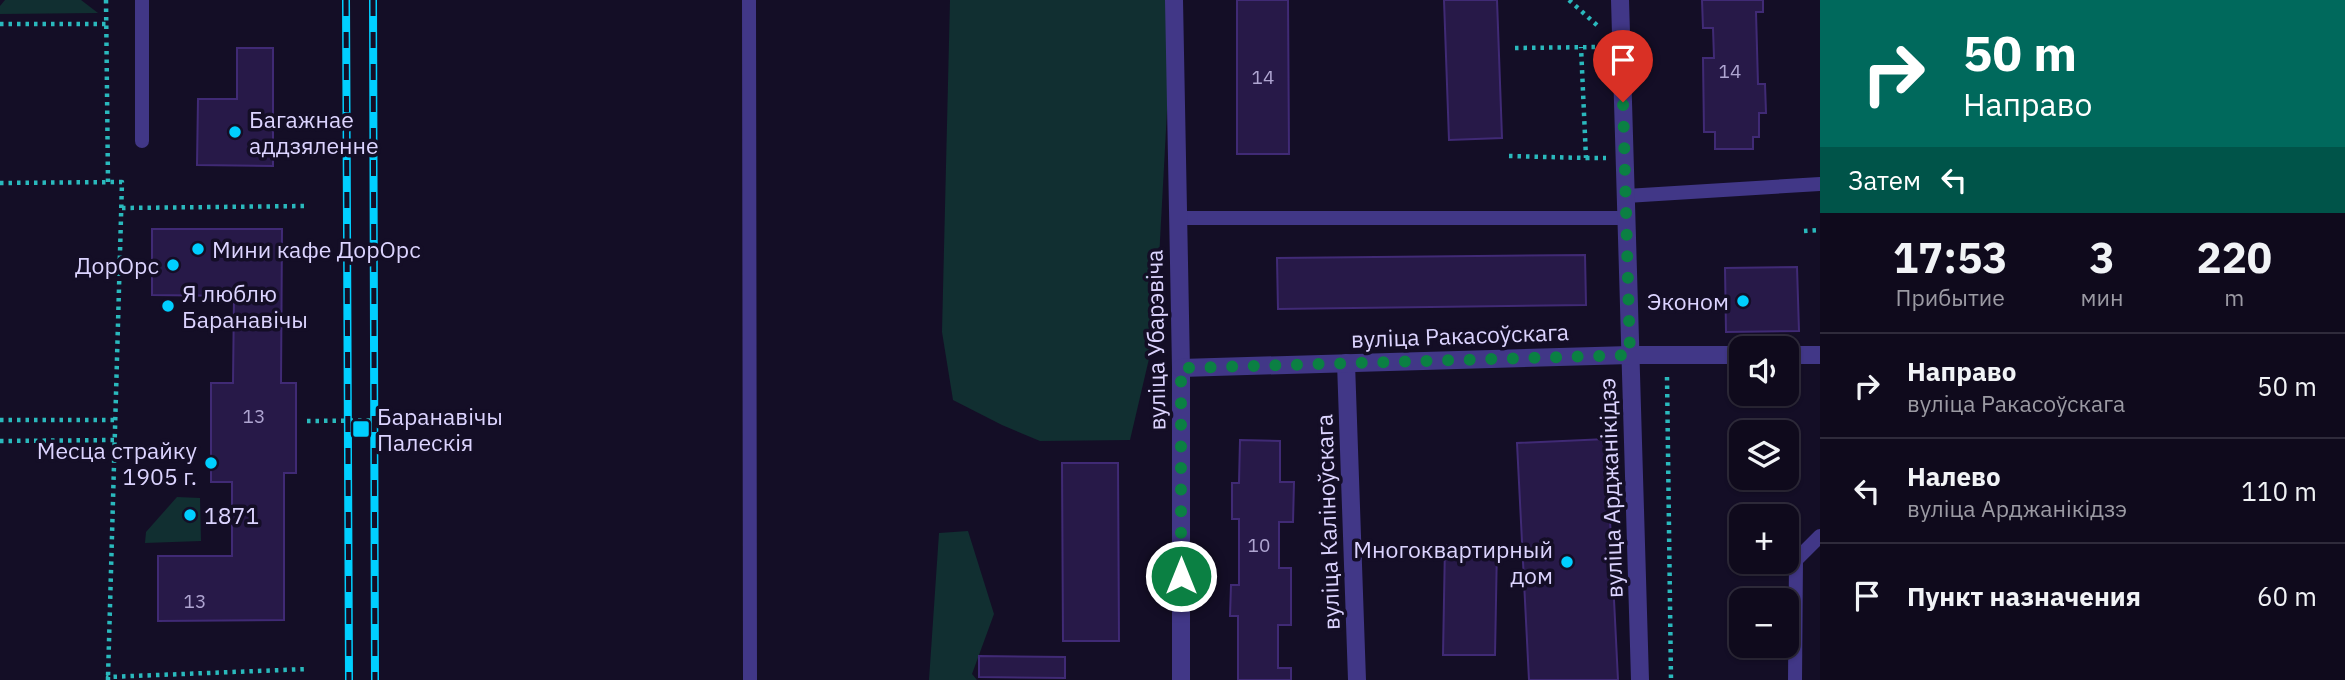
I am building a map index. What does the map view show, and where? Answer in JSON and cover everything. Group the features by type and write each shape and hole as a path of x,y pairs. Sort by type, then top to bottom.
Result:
{"street":[{"name":"вуліца Убарэвіча","path":"1174,0 1181,368 1181,680"},
{"name":"вуліца Арджанікідзэ","path":"1620,0 1640,680"},
{"name":"вуліца Ракасоўскага","path":"1181,368 1630,355 1729,355"},
{"path":"1799,355 1820,355"},
{"name":"вуліца Каліноўскага","path":"1346,363 1357,680"}],"lane":[{"path":"142,0 142,141"},
{"path":"749,0 750,680"},
{"path":"1626,196 1820,184"},
{"path":"1178,218 1627,218"},
{"path":"1796,680 1796,559 1820,536"}],"path":[{"path":"106,0 108,182"},
{"path":"1569,0 1622,47"},
{"path":"0,24 106,24"},
{"path":"1509,156 1586,158 1581,47"},
{"path":"1515,48 1622,47"},
{"path":"0,183 122,182 108,679 307,669"},
{"path":"122,208 306,206"},
{"path":"1804,231 1820,230"},
{"path":"1666,355 1671,680"},
{"path":"0,420 116,420"},
{"path":"307,421 410,420"},
{"path":"0,441 116,440"}],"green space":[{"path":"5,0 81,0 98,13 0,14 0,6"},
{"path":"950,0 1173,0 1155,333 1130,440 1040,441 953,400 942,332"},
{"path":"177,497 200,498 201,541 145,543 146,532"},
{"path":"968,531 994,614 972,674 977,680 929,680 939,533"}],"building":[{"path":"1237,0 1288,0 1289,154 1237,154"},
{"path":"1444,0 1497,0 1502,138 1449,140"},
{"path":"1702,0 1763,0 1763,12 1756,12 1758,84 1765,84 1766,113 1759,113 1759,137 1753,137 1753,149 1715,149 1715,132 1704,132 1703,58 1714,58 1713,28 1703,28"},
{"name":"Багажнае аддзяленне","path":"237,48 273,48 273,166 197,165 198,99 237,99"},
{"path":"152,229 282,229 281,383 296,383 296,473 284,473 284,620 158,621 158,556 232,556 232,482 211,482 211,383 233,383 234,296 152,295"},
{"path":"1585,255 1586,305 1278,309 1277,258"},
{"path":"1797,267 1799,331 1726,332 1725,268"},
{"name":"Многоквартирный дом","path":"1606,439 1618,680 1529,680 1517,443"},
{"path":"1240,440 1280,441 1280,482 1294,482 1293,522 1279,522 1279,568 1291,568 1291,625 1278,625 1278,668 1291,668 1291,680 1238,680 1238,616 1230,616 1231,585 1239,585 1239,519 1232,519 1232,483 1239,483"},
{"path":"1062,463 1118,463 1119,641 1063,641"},
{"path":"1445,545 1497,546 1495,655 1443,655"},
{"path":"979,656 1065,657 1065,678 979,677"}],"railway":[{"path":"346,0 349,680"},
{"path":"373,0 375,680"}],"place":[{"name":"Багажнае аддзяленне","path":"235,132"},
{"name":"Мини кафе ДорОрс","path":"198,249"},
{"name":"ДорОрс","path":"173,265"},
{"name":"Эконом","path":"1743,301"},
{"name":"Я люблю Баранавічы","path":"168,306"},
{"name":"Баранавічы Палескія","path":"361,429"},
{"name":"Месца страйку 1905 г.","path":"211,463"},
{"name":"1871","path":"190,515"},
{"name":"Многоквартирный дом","path":"1567,562"}],"route":[{"path":"1181,576 1181,368 1630,355 1623,102"}]}
